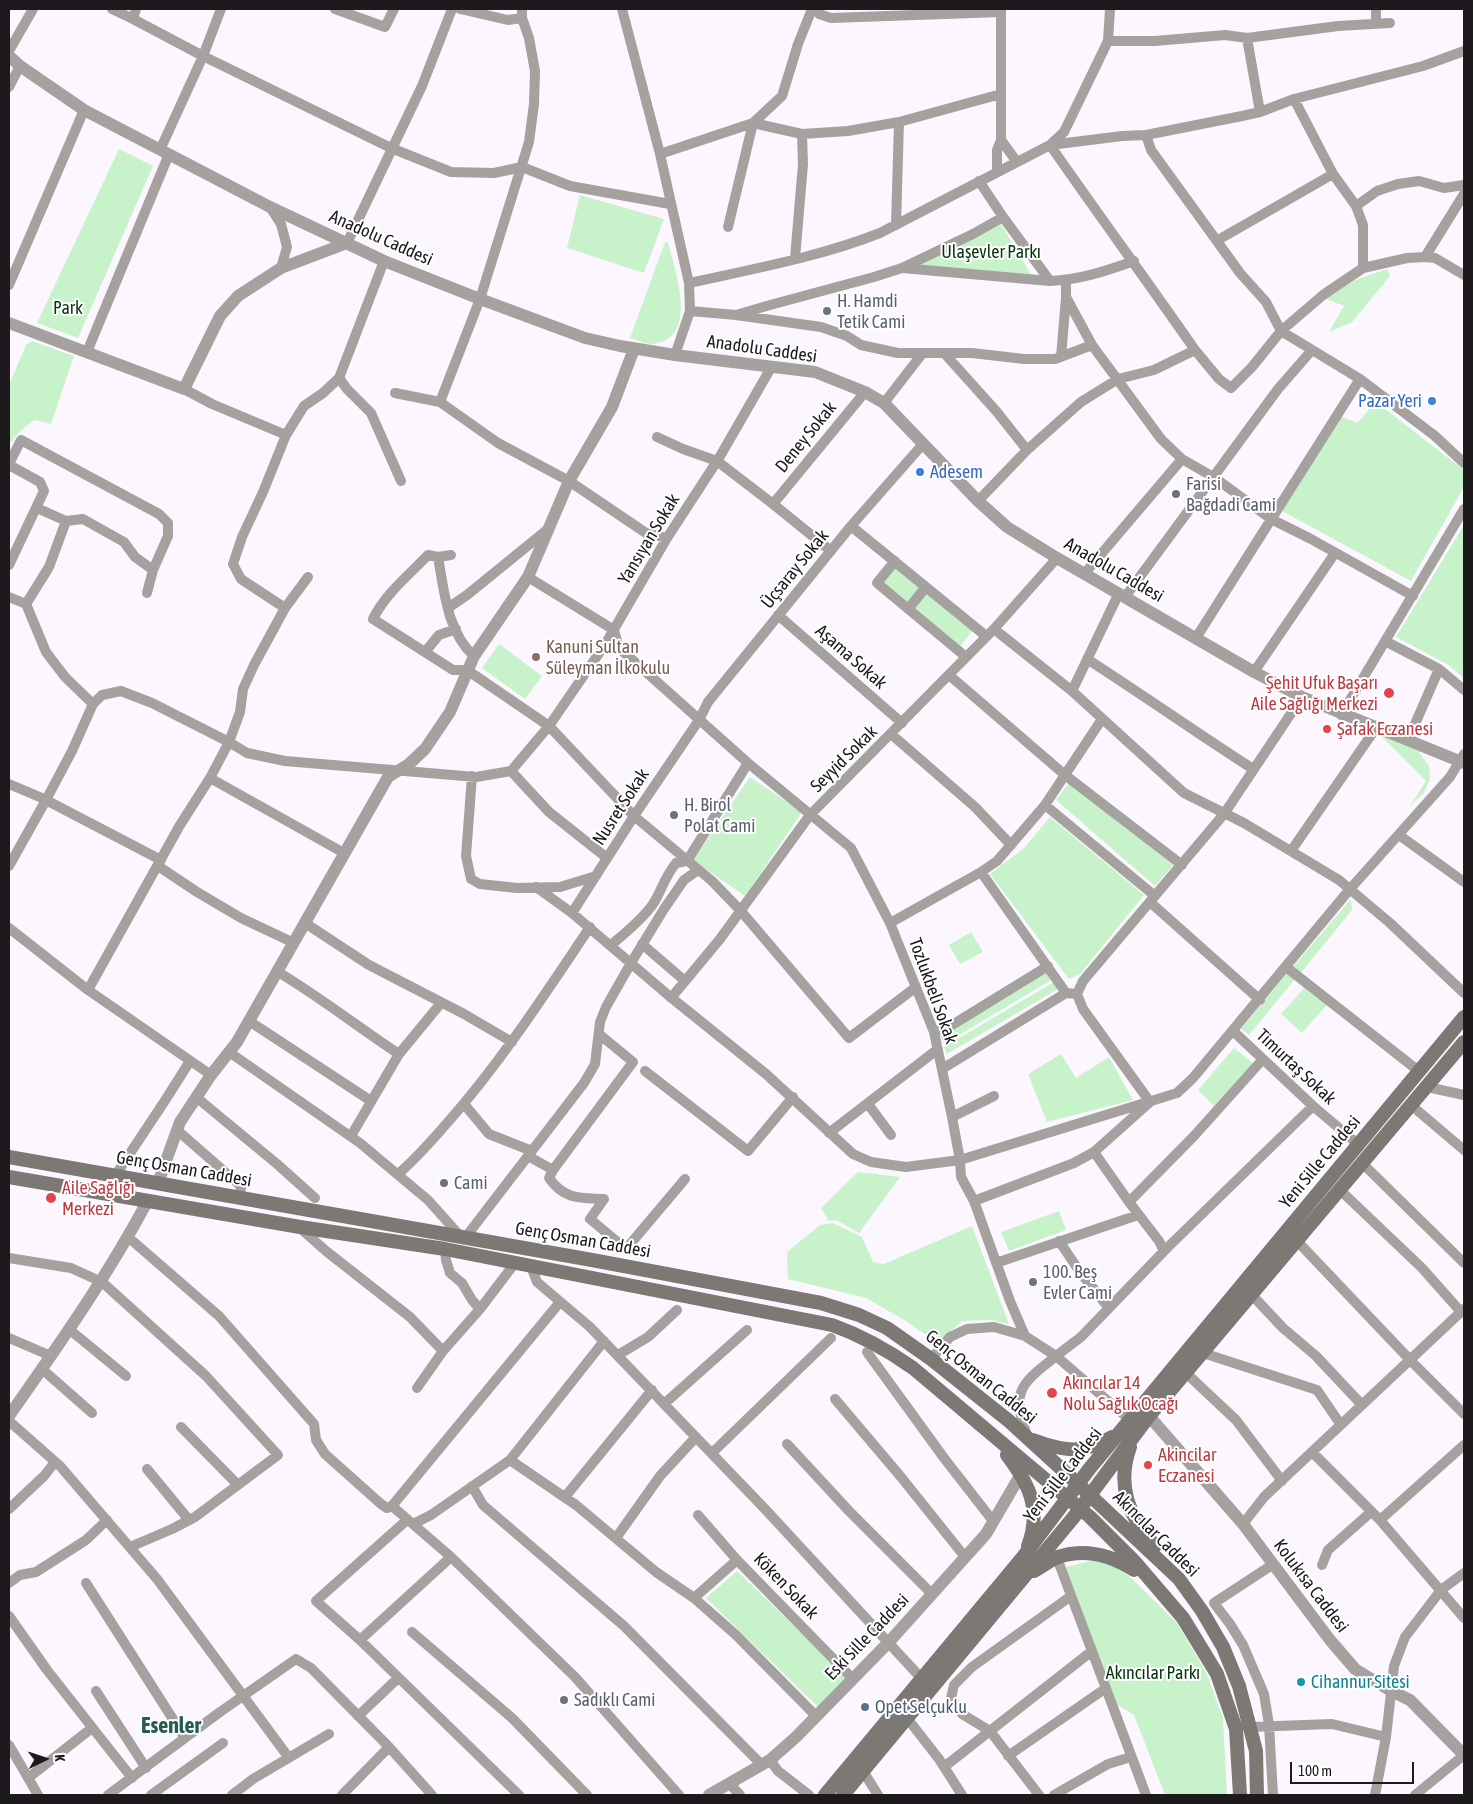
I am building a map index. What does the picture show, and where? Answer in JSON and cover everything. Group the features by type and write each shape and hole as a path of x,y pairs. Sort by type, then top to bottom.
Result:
{"main road":[{"name":"Yeni Sille Caddesi","path":"843,1795 1091,1496 1128,1433 1130,1420 1464,1017"},
{"name":"Yeni Sille Caddesi","path":"825,1795 1023,1557 1078,1484 1128,1433 1149,1416 1464,1042"},
{"name":"Genç Osman Caddesi","path":"9,1157 592,1260 821,1303 859,1315 887,1328 931,1359 1009,1421 1091,1496"},
{"name":"Genç Osman Caddesi","path":"9,1176 147,1202 445,1249 832,1325 860,1335 888,1350 913,1368 1081,1509"},
{"path":"1028,1439 1053,1447 1078,1450 1098,1446 1128,1433 1124,1472 1126,1501 1137,1523 1171,1564 1179,1579"},
{"path":"995,1438 1021,1474 1029,1488 1034,1505 1031,1538 1023,1557"},
{"name":"Akıncılar Caddesi","path":"1091,1496 1179,1579 1223,1647 1240,1686 1256,1751 1258,1795"},
{"name":"Akıncılar Caddesi","path":"1081,1509 1135,1562 1183,1618 1217,1674 1236,1729 1240,1795"},
{"path":"1025,1577 1057,1558 1084,1552 1103,1555 1121,1562 1155,1585"}],"street":[{"path":"9,51 33,9"},
{"path":"112,9 135,14 203,56 391,148 451,172 494,174 522,167 570,186 670,204"},
{"path":"86,352 221,9"},
{"path":"335,9 385,28 394,9"},
{"path":"184,389 220,316 238,296 281,268 347,243 422,86 452,9"},
{"path":"440,402 480,299 530,142 535,71 522,13 508,20 460,9"},
{"path":"622,9 660,154 689,283 690,311 676,356"},
{"path":"660,154 753,123 782,96 798,44 812,9"},
{"path":"816,9 819,14 831,18 1000,10 1001,140 997,150 997,172"},
{"path":"689,283 851,244 880,233 1050,145 1064,132 1108,41 1110,9"},
{"path":"1376,9 1376,24"},
{"path":"1108,41 1155,41 1225,35 1247,38 1338,26 1390,23"},
{"path":"1247,38 1260,112"},
{"path":"1050,145 1122,136 1146,136 1260,112 1294,98 1423,66 1464,51"},
{"name":"Anadolu Caddesi","path":"9,56 20,66 84,110 270,207 384,261 480,299 585,338 676,356 815,372 865,392 884,403 978,501 1007,527 1057,558 1254,672 1302,697 1341,715 1463,759"},
{"path":"9,87 20,66"},
{"path":"753,123 802,134 848,131 899,122 1001,94"},
{"path":"1294,98 1333,174 1356,206 1363,225 1363,268"},
{"path":"9,285 84,110"},
{"path":"896,225 899,122"},
{"path":"728,227 753,123"},
{"path":"795,258 803,164 802,134"},
{"path":"1146,136 1152,150 1240,273 1266,302 1281,331 1360,379 1435,436 1464,463"},
{"path":"1001,140 1016,162"},
{"path":"1050,145 1134,261 1195,350 1219,379 1231,388 1281,331 1323,295 1363,268 1425,256 1436,258 1464,275"},
{"path":"1218,240 1333,174"},
{"path":"979,181 1050,281"},
{"path":"1356,206 1377,191 1398,184 1419,181 1444,188 1464,185"},
{"path":"1425,256 1464,194"},
{"path":"270,207 281,224 287,247 281,268"},
{"path":"736,316 770,304 874,278 902,268 973,234 1003,217"},
{"path":"285,608 241,579 233,564 242,537 286,435 304,406 323,393 339,378 384,261"},
{"path":"902,268 1066,281 1108,271 1134,261"},
{"path":"1061,357 1066,281"},
{"path":"1066,297 1092,345 1161,439 1182,459 1215,478 1271,519 1413,596"},
{"path":"690,311 821,328 847,336 861,345 898,353 972,353 1024,359 1056,359 1092,345"},
{"path":"9,323 184,389 212,404 286,435"},
{"path":"158,1183 180,1122 211,1075 237,1042 388,776 409,764 425,749 450,712 474,656 528,577 569,481 612,407 634,349"},
{"path":"978,501 1027,450 1081,402 1118,379 1154,370 1195,350"},
{"path":"1072,691 1122,595 1215,478 1278,389 1312,350"},
{"path":"884,403 922,354"},
{"path":"945,354 997,412 1027,450"},
{"name":"Yansıyan Sokak","path":"511,771 549,726 614,630 666,538 717,461 772,366"},
{"path":"339,378 347,389 371,413 401,481"},
{"path":"1196,638 1360,379"},
{"name":"Deney Sokak","path":"773,504 865,392"},
{"path":"395,393 440,402 498,443 569,481 646,533 666,538"},
{"path":"657,437 717,461 831,551"},
{"path":"9,565 44,491 40,482 9,464 21,440 159,514 168,523 168,536 152,570 146,593"},
{"name":"Üçsaray Sokak","path":"699,720 708,702 778,615 923,444"},
{"path":"1085,573 1182,459"},
{"path":"37,508 66,521 83,519 100,528 124,542 135,557 152,570"},
{"path":"1341,715 1464,509"},
{"path":"26,604 49,567 66,521"},
{"path":"852,526 986,636"},
{"path":"448,608 547,530"},
{"path":"1254,672 1335,553"},
{"path":"451,555 438,557 428,555 400,581 378,607 373,619 453,670 467,670 549,726 634,816 712,881 740,910 849,1038 916,987"},
{"path":"438,557 448,608 463,646 474,656"},
{"name":"Seyyid Sokak","path":"671,998 720,939 810,815 994,629 1057,558"},
{"path":"895,561 877,583 966,657"},
{"path":"88,990 180,825 210,778 229,742 240,712 243,689 254,665 285,608 308,577"},
{"path":"528,577 614,630"},
{"path":"908,609 926,587"},
{"path":"9,597 26,604 46,652 65,676 93,704"},
{"name":"Aşama Sokak","path":"778,615 902,723"},
{"path":"425,652 439,635 456,629"},
{"path":"994,629 1072,691 1184,792 1244,823 1324,870 1390,923 1464,993"},
{"name":"Tozlukbeli Sokak","path":"614,630 619,648 748,763 851,848 890,923 934,1032 952,1117 962,1177 974,1202 1025,1336"},
{"path":"1385,642 1439,668 1464,690"},
{"path":"1087,659 1156,703 1206,740 1253,770"},
{"path":"1408,740 1439,668"},
{"path":"949,675 1000,721 1065,775 1182,864"},
{"path":"9,866 72,751 93,704 102,695 121,691 152,703 247,753 285,761 472,776 511,771 549,812 607,858"},
{"path":"1150,1102 1083,1010 1077,994 1083,981 1224,814 1302,697"},
{"path":"890,923 997,861 1045,805 1102,719"},
{"name":"Nusret Sokak","path":"572,913 634,816 699,720"},
{"path":"1292,851 1376,728"},
{"path":"891,734 975,807 1011,845"},
{"path":"536,887 590,927 671,998 766,1074 853,1154 871,1162 906,1166 960,1160 1177,1093 1193,1078 1260,1000 1350,889 1450,777 1463,759"},
{"path":"688,862 748,763"},
{"path":"472,776 466,856 471,879 480,884 517,888 560,887 596,876"},
{"path":"210,778 344,853"},
{"path":"9,784 46,800 160,863 197,892 242,918 294,943"},
{"path":"1045,805 1152,899 1260,1000"},
{"path":"1399,835 1464,882"},
{"path":"611,945 652,905 666,875 676,863 688,862"},
{"path":"229,1052 350,1136 428,1200 464,1238 584,1083 595,1064 600,1022 606,1007 642,944 684,880 698,870"},
{"path":"981,872 1066,993"},
{"path":"305,923 369,965 464,1014 512,1042"},
{"path":"398,1174 415,1160 464,1104 512,1042 590,927"},
{"path":"9,928 88,990 211,1075"},
{"path":"642,944 685,981"},
{"path":"934,1032 952,1025 1048,966"},
{"path":"1286,967 1420,1072"},
{"path":"278,972 309,991 349,1021 399,1054"},
{"path":"942,1069 1066,993 1077,994"},
{"path":"350,1136 399,1054 441,1003"},
{"path":"249,1021 371,1101"},
{"name":"Timurtaş Sokak","path":"1233,1031 1313,1106 1359,1145"},
{"path":"599,1034 633,1062 549,1178 556,1187 573,1198 604,1199 590,1219 626,1249 685,1179"},
{"path":"829,1133 938,1049"},
{"path":"1129,1202 1194,1136 1263,1059"},
{"path":"115,1176 190,1061"},
{"path":"645,1071 748,1151 793,1097"},
{"path":"1427,1087 1464,1094"},
{"path":"952,1117 994,1096"},
{"path":"196,1097 315,1198"},
{"path":"974,1202 1074,1163 1094,1152 1150,1102"},
{"path":"464,1104 489,1134 530,1153 553,1170"},
{"path":"868,1104 891,1135"},
{"path":"1411,1105 1464,1150"},
{"path":"1028,1439 1021,1412 1020,1396 1025,1383 1081,1337 1164,1251 1313,1106"},
{"path":"177,1130 241,1186 240,1198"},
{"path":"1094,1152 1138,1215 1154,1234 1164,1251"},
{"path":"1362,1163 1464,1263"},
{"path":"1243,1524 1264,1497 1463,1311 1422,1268 1340,1190"},
{"path":"9,1416 102,1282 147,1202"},
{"path":"996,1263 1138,1215"},
{"path":"300,1227 326,1251 410,1317 443,1351"},
{"path":"128,1237 219,1316 314,1424 316,1440 325,1454 387,1508 392,1506 560,1302"},
{"path":"1059,1241 1080,1272 1109,1308"},
{"path":"1297,1241 1410,1359 1464,1412"},
{"path":"445,1249 450,1272 462,1284 480,1310"},
{"path":"9,1258 71,1268 102,1282 206,1376 278,1455 189,1520 130,1547"},
{"path":"417,1388 443,1351 480,1310 515,1263"},
{"path":"531,1266 537,1282 590,1327 652,1390 922,1679"},
{"path":"1252,1295 1283,1328 1316,1356 1362,1405"},
{"path":"618,1355 648,1337 677,1310"},
{"path":"931,1359 950,1338 967,1329 994,1327 1025,1336 1056,1356 1130,1420"},
{"path":"70,1330 126,1376"},
{"path":"664,1404 748,1330"},
{"path":"9,1338 51,1356"},
{"path":"712,1453 831,1338"},
{"path":"519,1795 360,1640 316,1601 410,1522 431,1515 510,1460 604,1341"},
{"path":"867,1352 944,1458 993,1521"},
{"path":"1204,1353 1317,1390 1341,1425"},
{"path":"42,1369 92,1412"},
{"path":"1186,1373 1236,1420 1282,1481"},
{"path":"565,1497 652,1390"},
{"path":"835,1399 965,1557"},
{"name":"Kolukısa Caddesi","path":"1149,1416 1243,1524 1272,1565 1355,1669 1410,1700 1464,1755"},
{"path":"9,1421 55,1462 157,1579 289,1758"},
{"path":"181,1427 238,1485"},
{"path":"616,1538 660,1476 696,1437"},
{"path":"787,1444 849,1511 932,1594"},
{"path":"1380,1520 1464,1444"},
{"path":"1312,1453 1380,1520 1464,1618"},
{"path":"510,1460 565,1497 656,1572 694,1598 736,1635 816,1716"},
{"path":"9,1508 44,1476 55,1462"},
{"path":"147,1468 189,1520"},
{"name":"Eski Sille Caddesi","path":"709,1795 765,1762 796,1737 889,1642 986,1534 1021,1474"},
{"path":"472,1486 483,1505 624,1626 765,1762 809,1795"},
{"path":"392,1506 451,1557 575,1677 679,1795"},
{"path":"1322,1565 1328,1550 1372,1512"},
{"name":"Köken Sokak","path":"698,1515 737,1560 852,1678"},
{"path":"9,1583 20,1575 36,1572 86,1540 107,1520"},
{"path":"360,1640 451,1557"},
{"path":"1057,1558 1146,1795"},
{"path":"694,1598 737,1560"},
{"path":"1272,1565 1214,1603 1243,1645 1264,1694 1269,1725 1273,1795"},
{"path":"1375,1795 1386,1737 1394,1666 1405,1637 1441,1590 1464,1573"},
{"path":"86,1584 185,1738"},
{"path":"1040,1795 990,1731 962,1714 951,1698 954,1685 972,1667 1071,1596"},
{"path":"9,1616 47,1670 132,1778"},
{"path":"412,1632 512,1718 587,1795"},
{"path":"944,1767 1092,1651"},
{"path":"108,1795 296,1658 311,1668 389,1747 432,1795"},
{"path":"358,1716 398,1678"},
{"path":"1008,1756 1106,1688"},
{"path":"96,1691 146,1768"},
{"path":"907,1718 944,1767 962,1795"},
{"path":"1250,1726 1332,1724 1386,1737"},
{"path":"28,1778 92,1728"},
{"path":"232,1795 253,1779 329,1734"},
{"path":"152,1795 223,1743"},
{"path":"9,1745 38,1795"},
{"path":"342,1795 389,1747"},
{"path":"1415,1795 1464,1755"},
{"path":"1054,1795 1108,1764 1131,1757"},
{"path":"863,1771 878,1795"},
{"path":"729,1783 740,1795"}],"green space":[{"name":"Park","path":"119,149 153,166 78,338 37,323"},
{"path":"580,195 664,219 644,273 567,248"},
{"name":"Ulaşevler Parkı","path":"1001,224 1032,276 919,265"},
{"path":"665,242 668,242 678,281 681,310 679,323 674,334 664,341 649,344 630,338"},
{"path":"1387,269 1390,276 1352,322 1329,332 1344,306 1326,299 1355,280"},
{"path":"32,341 74,356 51,424 34,420 19,432 9,444 9,385 26,345"},
{"path":"1376,402 1464,470 1464,487 1411,581 1282,511 1340,416 1357,423"},
{"path":"1464,525 1464,678 1447,664 1396,637"},
{"path":"896,567 972,631 960,647 881,583"},
{"path":"499,644 542,676 525,699 482,668"},
{"path":"1378,733 1418,751 1429,766 1430,778 1424,793 1410,806 1426,781"},
{"path":"750,777 802,812 745,896 693,860"},
{"path":"1069,783 1173,865 1155,886 1056,800"},
{"path":"1050,817 1144,895 1080,974 1069,979 990,874 1024,848"},
{"path":"1351,899 1352,910 1300,974 1292,968"},
{"path":"971,932 983,952 960,964 949,945"},
{"path":"1048,971 1053,979 944,1044 940,1036"},
{"path":"1287,973 1295,979 1249,1035 1241,1029"},
{"path":"1054,982 1058,989 947,1054 944,1047"},
{"path":"1304,988 1327,1005 1302,1033 1281,1014"},
{"path":"1234,1048 1253,1063 1214,1106 1198,1090"},
{"path":"1061,1054 1076,1078 1109,1057 1133,1100 1047,1122 1028,1074"},
{"path":"858,1172 900,1177 859,1233 836,1220 829,1221 821,1208"},
{"path":"1059,1211 1066,1230 1009,1251 1001,1232"},
{"path":"833,1223 862,1237 873,1262 884,1264 972,1226 1009,1324 991,1320 962,1321 938,1343 866,1298 788,1279 787,1252 820,1225"},
{"name":"Akıncılar Parkı","path":"1094,1560 1113,1565 1130,1577 1177,1623 1207,1674 1223,1718 1227,1795 1165,1795 1134,1715 1116,1704 1066,1567"},
{"path":"737,1571 848,1678 819,1708 706,1598"}],"place":[{"name":"H. Hamdi Tetik Cami","path":"827,311"},
{"name":"Pazar Yeri","path":"1432,401"},
{"name":"Adesem","path":"920,472"},
{"name":"Farisi Bağdadi Cami","path":"1176,494"},
{"name":"Kanuni Sultan Süleyman İlkokulu","path":"536,657"},
{"name":"Şehit Ufuk Başarı Aile Sağlığı Merkezi","path":"1389,693"},
{"name":"Şafak Eczanesi","path":"1327,729"},
{"name":"H. Birol Polat Cami","path":"674,815"},
{"name":"Cami","path":"444,1183"},
{"name":"Aile Sağlığı Merkezi","path":"51,1198"},
{"name":"100. Beş Evler Cami","path":"1033,1282"},
{"name":"Akıncılar 14 Nolu Sağlık Ocağı","path":"1052,1393"},
{"name":"Akincilar Eczanesi","path":"1148,1465"},
{"name":"Cihannur Sitesi","path":"1301,1682"},
{"name":"Sadıklı Cami","path":"564,1700"},
{"name":"Opet Selçuklu","path":"865,1707"}],"district":[{"name":"Esenler","path":"171,1726"}]}
